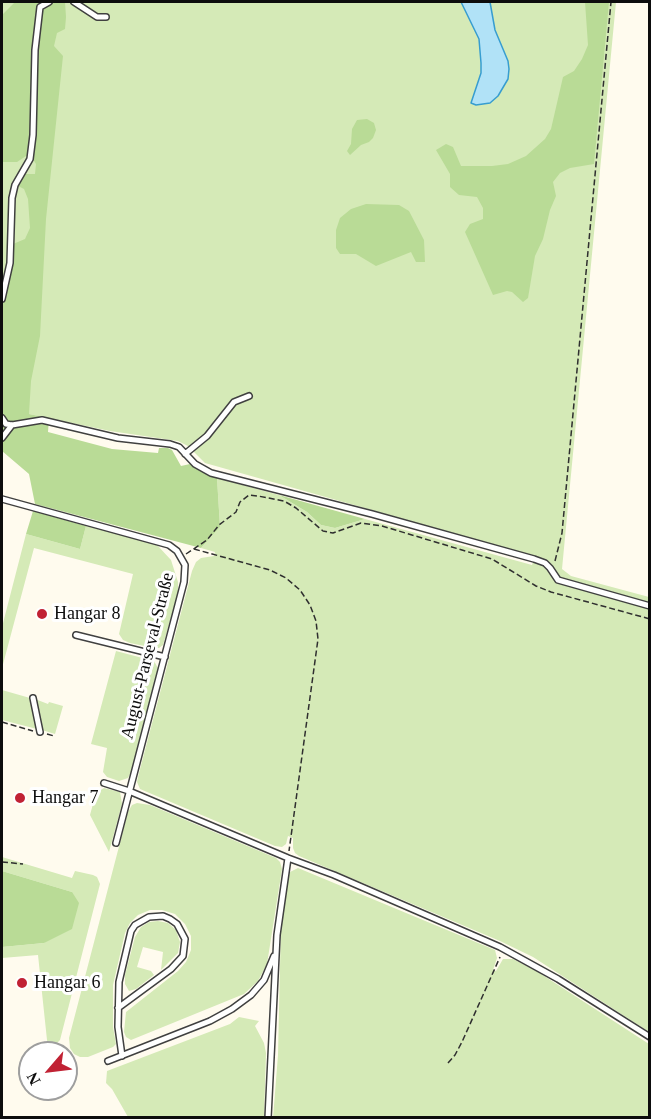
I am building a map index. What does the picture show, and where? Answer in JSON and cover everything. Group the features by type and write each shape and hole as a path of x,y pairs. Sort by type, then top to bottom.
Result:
{"lane":[{"path":"2,299 10,263 12,198 15,184 30,159 33,135 35,50 40,7 49,2"},
{"path":"74,2 97,17 106,17"},
{"path":"185,454 207,436 234,402 249,396"},
{"path":"2,418 6,424 12,425 42,420 118,438 170,444 179,447 195,464 211,473 545,563 558,580 650,606"},
{"path":"2,438 12,425"},
{"name":"August-Parseval-Straße","path":"2,499 169,545 185,565 184,582 116,843"},
{"path":"76,635 165,657"},
{"path":"33,698 40,732"},
{"path":"104,783 129,791 334,875 504,949 558,979 650,1037"},
{"path":"268,1118 276,951 288,858"},
{"path":"118,1008 171,969 183,956 185,939 177,924 170,919 163,916 149,916 135,925 131,932 119,982 118,1008 118,1027 122,1056"},
{"path":"108,1061 210,1021 232,1009 264,980 276,951"}],"path":[{"path":"550,568 554,565 562,533 611,2"},
{"path":"180,557 207,540 219,525 236,512 240,502 249,495 258,496 284,501 323,531 333,533 361,524 382,526 492,559 536,586 551,592 650,619"},
{"path":"194,549 270,570 286,578 300,590 310,605 316,621 318,639 288,858"},
{"path":"2,722 54,736"},
{"path":"2,862 22,864"},
{"path":"448,1063 462,1042 504,949"}],"green space":[{"path":"2,2 616,2 562,569 571,576 649,597 649,1032 533,957 299,856 293,848 293,838 288,836 286,844 282,847 275,846 140,789 137,782 139,773 192,571 196,562 201,558 214,556 215,552 201,548 220,527 217,478 279,495 307,512 321,525 335,528 365,519 532,565 535,556 205,463 188,446 178,441 110,431 29,414 2,441"},
{"path":"15,2 65,2 66,17 65,29 57,33 54,46 63,56 46,219 40,336 31,381 29,414 49,418 48,432 112,449 158,453 159,448 168,448 172,450 181,466 190,464 217,478 220,527 201,548 35,504 29,474 2,451 2,283 13,244 25,239 30,228 28,199 24,189 18,186 25,174 35,174 36,164 31,156 26,156 17,162 2,162 2,15"},
{"path":"585,2 609,2 594,164 570,168 560,173 553,182 556,196 543,239 535,256 528,298 523,302 512,292 507,291 493,295 465,232 470,224 483,219 483,208 477,197 459,195 450,187 450,174 436,150 446,144 453,147 461,166 492,166 508,164 526,156 545,139 551,129 563,77 574,71 588,45"},
{"path":"367,119 374,123 376,130 373,138 350,155 347,151 351,144 352,129 357,120"},
{"path":"366,204 399,205 409,211 424,240 425,262 416,262 411,252 376,266 356,254 340,254 336,248 336,230 340,218 351,209"},
{"path":"279,495 365,519 335,528 321,525 307,512"},
{"path":"33,511 86,526 80,549 26,534"},
{"path":"86,526 149,542 158,546 171,560 178,582 178,593 163,645 154,648 130,643 123,640 119,634 133,574 34,548 2,668 2,627 26,534 80,549"},
{"path":"116,651 154,661 158,668 131,772 128,778 119,781 107,777 103,772 107,748 91,744"},
{"path":"2,690 30,698 37,729 2,720"},
{"path":"35,699 63,706 55,734 42,730"},
{"path":"104,788 120,792 122,804 109,852 90,815 96,793"},
{"path":"137,803 150,805 276,858 280,862 282,869 267,964 258,981 244,994 131,1040 124,1032 126,1012 178,971 186,962 191,950 191,936 185,924 175,914 162,910 150,910 138,915 130,923 125,933 113,985 113,1027 116,1044 88,1057 80,1057 78,1056 78,1041 69,1041 69,1038 128,812 132,805"},
{"path":"2,857 72,878 75,871 93,875 97,877 100,884 59,1041 47,1041 38,955 2,958 2,947 44,943 72,892 2,871"},
{"path":"298,868 495,950 497,958 493,970 496,971 503,959 513,959 538,972 649,1044 649,1117 273,1118 278,1055 281,923 288,873"},
{"path":"2,871 72,892 79,903 72,929 44,943 2,947"},
{"path":"149,922 168,923 176,930 180,942 178,953 161,970 163,952 143,947 137,967 151,971 154,975 136,989 129,991 125,984 125,975 135,937 141,927"},
{"path":"239,1017 259,1021 255,1026 264,1043 266,1053 264,1117 128,1117 106,1083 107,1071 230,1024"}],"water":[{"path":"461,2 490,2 495,30 508,61 508,79 498,96 490,103 476,105 471,103 481,73 479,39"}],"place":[{"name":"Hangar 8","path":"42,614"},
{"name":"Hangar 7","path":"20,798"},
{"name":"Hangar 6","path":"22,983"}]}
